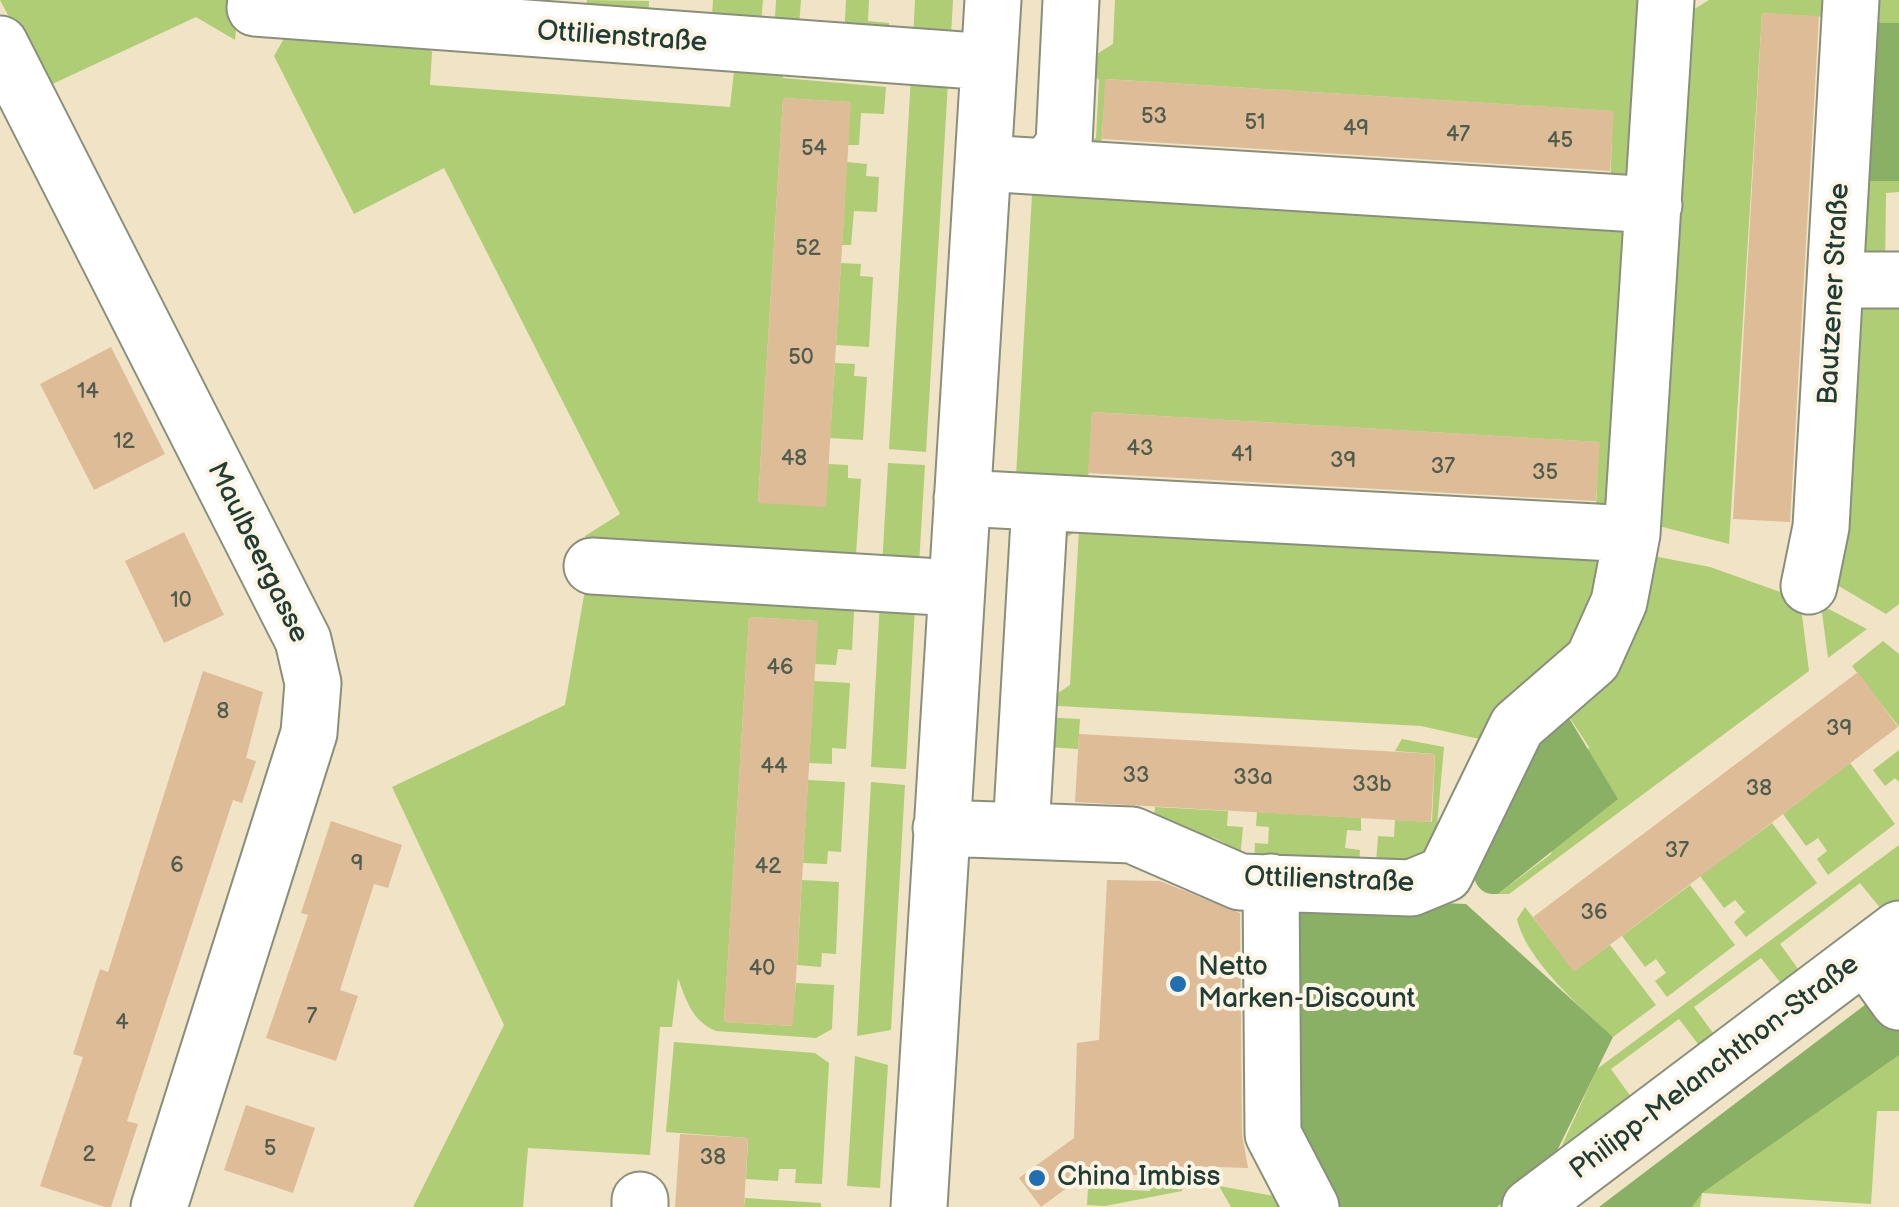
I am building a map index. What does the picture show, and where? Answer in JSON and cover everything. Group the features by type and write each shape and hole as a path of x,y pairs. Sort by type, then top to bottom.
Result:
{"street":[{"path":"919,1207 992,0"},
{"path":"1048,166 1064,144 1072,0"},
{"name":"Ottilienstraße","path":"941,828 1132,835 1240,882 1411,888 1444,874 1517,726 1592,660 1619,602 1632,534 1666,0"},
{"name":"Bautzener Straße","path":"1809,586 1821,527 1852,0"},
{"name":"Ottilienstraße","path":"255,4 989,62"},
{"name":"Maulbeergasse","path":"0,44 303,640 312,683 309,733 159,1207"},
{"path":"983,163 1654,205"},
{"path":"1836,280 1899,280"},
{"path":"962,498 1632,534"},
{"path":"1021,831 1040,502"},
{"path":"592,566 956,588"},
{"path":"1272,882 1273,1134 1311,1207"},
{"path":"1882,942 1899,1002"},
{"name":"Philipp-Melanchthon-Straße","path":"1530,1207 1882,942"}],"green space":[{"path":"0,0 239,0 235,40 196,17 46,87"},
{"path":"587,0 649,1 648,28 585,13"},
{"path":"713,0 763,0 760,35 711,32"},
{"path":"776,0 801,0 798,38 774,37"},
{"path":"846,0 869,0 868,21 889,23 888,42 844,41"},
{"path":"915,0 953,0 951,35 913,39"},
{"path":"1115,0 1655,0 1637,177 1610,189 1613,111 1106,79 1101,147 1078,148 1096,138 1099,80 1082,63 1113,44"},
{"path":"1709,0 1842,0 1841,18 1762,13 1729,544 1647,523 1678,19"},
{"path":"1867,0 1899,0 1899,23 1865,23"},
{"path":"1865,23 1899,23 1899,181 1854,181"},
{"path":"291,26 421,39 432,52 430,85 730,107 734,71 784,62 783,78 886,87 884,114 861,113 859,145 848,145 850,102 783,98 758,502 828,464 848,465 848,478 861,479 855,570 584,558 585,536 620,514 444,168 354,214 274,56"},
{"path":"911,77 948,83 926,452 889,449"},
{"path":"847,162 867,164 866,176 879,177 877,212 854,211 851,245 842,245"},
{"path":"1033,177 1631,225 1608,507 1596,510 1599,442 1092,412 1088,480 1016,476"},
{"path":"1854,181 1899,181 1899,192 1886,193 1885,268 1851,250"},
{"path":"841,263 861,264 860,276 873,277 869,347 836,345"},
{"path":"1899,292 1899,604 1886,614 1822,576 1845,322 1863,302"},
{"path":"835,363 855,364 854,376 867,377 863,440 830,438"},
{"path":"888,463 925,465 919,564 882,567"},
{"path":"1051,512 1617,552 1582,617 1597,623 1493,742 1421,726 1040,705 1070,685 1079,530 1048,548"},
{"path":"1648,555 1710,567 1800,599 1809,671 1509,894 1498,894 1551,854 1589,747 1560,703"},
{"path":"587,578 855,594 852,650 838,649 836,665 815,664 817,621 749,617 724,1022 792,1026 796,983 834,985 832,1029 816,1038 716,1031 696,1016 678,978 672,1027 660,1027 650,1155 528,1148 523,1207 413,1207 504,1025 392,787 565,705"},
{"path":"880,600 915,607 906,769 871,767"},
{"path":"1821,605 1867,629 1828,658"},
{"path":"1883,641 1899,654 1899,727 1852,666"},
{"path":"814,681 850,683 846,749 832,748 832,764 809,763"},
{"path":"1560,703 1618,799 1498,894 1487,893 1477,885 1471,871"},
{"path":"1040,717 1080,719 1078,749 1047,747"},
{"path":"1402,739 1444,747 1434,858 1375,878 1378,836 1394,837 1395,820 1432,822 1435,754 1395,751"},
{"path":"1899,750 1899,782 1895,778 1885,786 1873,770"},
{"path":"1850,763 1895,824 1828,875 1817,859 1827,851 1818,838 1806,846 1783,814"},
{"path":"808,780 845,782 841,852 828,851 827,864 803,863"},
{"path":"871,782 905,785 891,1030 857,1036"},
{"path":"1155,807 1228,811 1227,826 1243,827 1239,869 1225,861 1225,843 1212,837 1201,844 1153,831"},
{"path":"1257,812 1361,818 1361,831 1347,830 1345,848 1360,850 1358,876 1254,871 1255,843 1268,844 1269,827 1256,826"},
{"path":"1772,823 1817,883 1746,937 1734,922 1745,912 1735,900 1724,908 1700,876"},
{"path":"1899,845 1899,903 1885,914 1860,883 1780,944 1801,973 1783,986 1761,958 1694,1007 1716,1037 1701,1048 1679,1019 1611,1069 1634,1101 1553,1165 1597,1069"},
{"path":"802,880 839,882 836,954 822,953 821,967 797,965"},
{"path":"1690,885 1735,945 1667,997 1655,981 1666,973 1656,959 1645,967 1622,936"},
{"path":"1288,897 1466,904 1613,1037 1549,1167 1497,1207 1285,1207"},
{"path":"1525,907 1574,971 1610,945 1656,1005 1613,1037 1557,983 1531,951 1517,919"},
{"path":"1874,998 1899,1029 1899,1055 1702,1193 1692,1207 1599,1207"},
{"path":"1899,1029 1899,1111 1877,1111 1871,1204 1702,1193 1700,1207 1599,1207"},
{"path":"674,1042 815,1053 829,1063 822,1184 795,1183 796,1169 779,1169 778,1181 746,1179 748,1138 666,1132"},
{"path":"855,1056 888,1065 880,1188 847,1186"},
{"path":"1152,1176 1184,1177 1182,1191 1105,1206 1087,1205 1088,1188 1150,1191"},
{"path":"1219,1186 1285,1198 1285,1207 1231,1207"},
{"path":"745,1198 821,1203 821,1207 744,1207"}],"building":[{"path":"1762,13 1819,16 1790,522 1733,519"},
{"path":"1105,79 1614,111 1610,171 1102,139"},
{"path":"783,98 851,102 826,507 758,503"},
{"path":"111,347 165,454 94,490 40,384"},
{"path":"1092,412 1600,442 1596,501 1088,473"},
{"path":"184,532 224,615 164,643 125,561"},
{"path":"749,617 818,621 793,1026 724,1022"},
{"path":"203,671 263,692 246,758 256,761 242,803 233,800 127,1121 138,1124 111,1207 105,1207 40,1186 83,1057 73,1054 100,969 108,972"},
{"path":"1858,672 1898,727 1574,972 1533,917"},
{"path":"1079,734 1435,754 1431,822 1075,802"},
{"path":"331,821 402,845 388,888 374,884 340,990 358,996 336,1061 266,1038 308,915 301,913"},
{"name":"Netto Marken-Discount","path":"1107,880 1160,881 1240,913 1242,1134 1248,1168 1185,1166 1184,1177 1087,1173 1041,1207 1019,1178 1074,1138 1077,1043 1099,1040"},
{"path":"246,1105 315,1128 293,1193 224,1170"},
{"path":"680,1134 748,1138 744,1207 675,1207"}],"place":[{"name":"Netto Marken-Discount","path":"1178,984"},
{"name":"China Imbiss","path":"1037,1178"}]}
